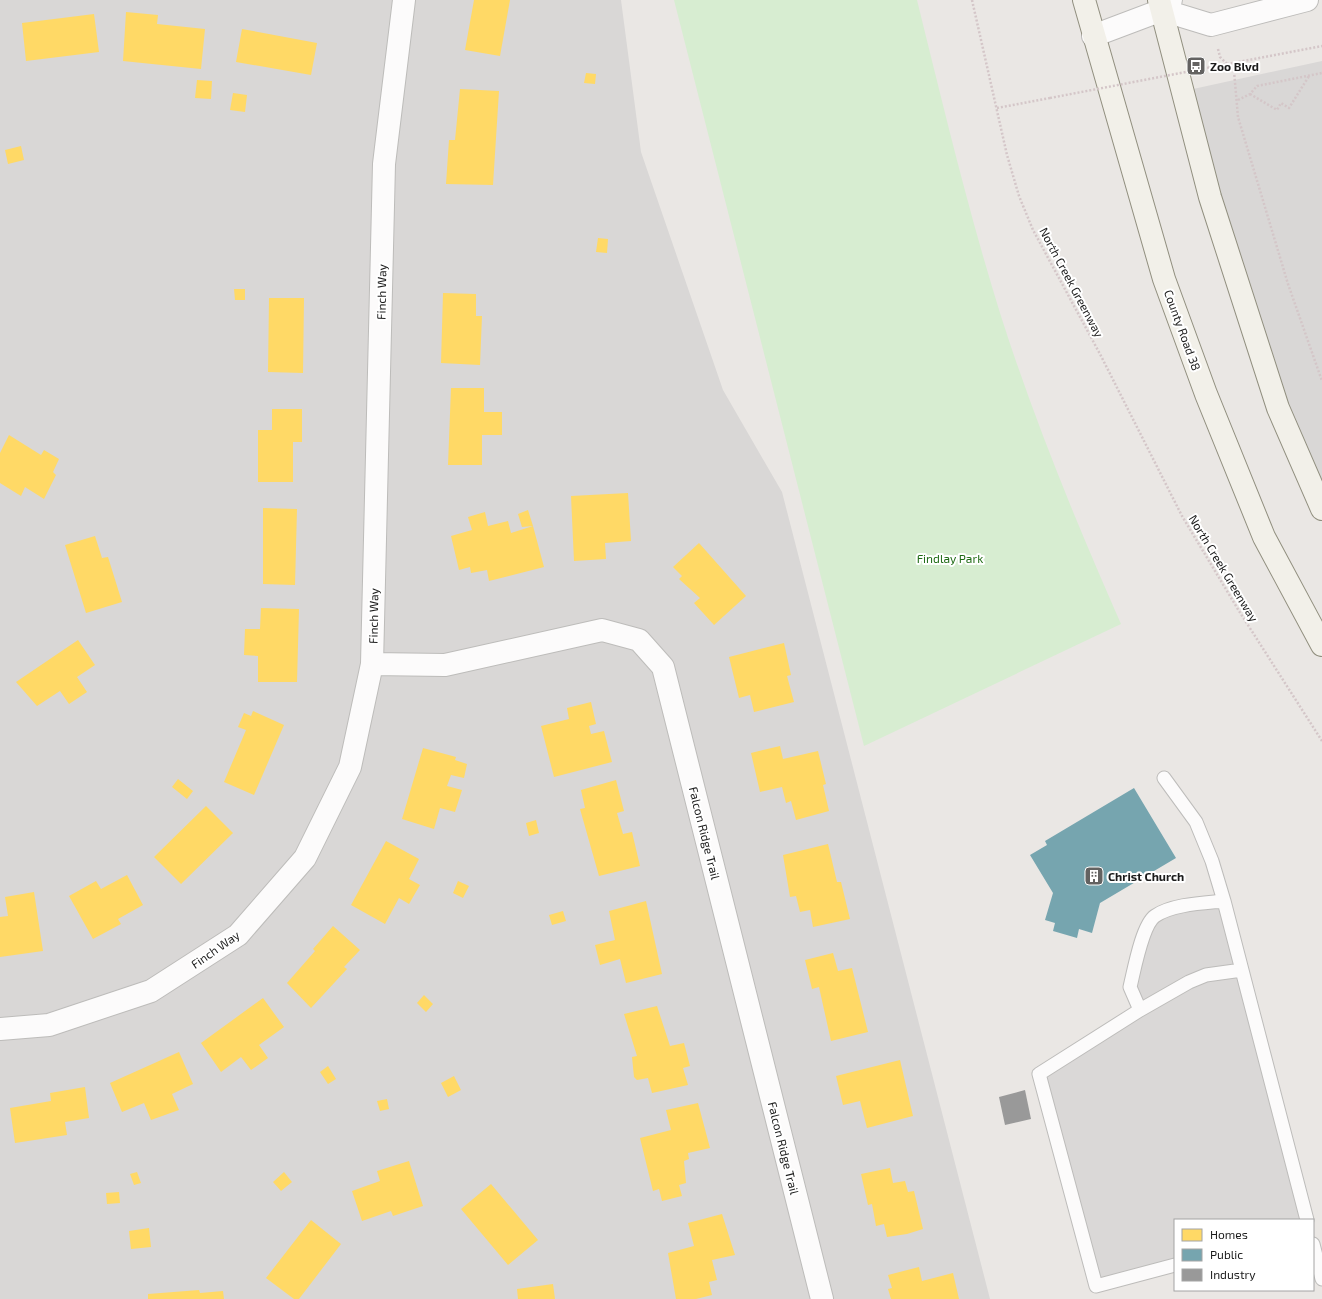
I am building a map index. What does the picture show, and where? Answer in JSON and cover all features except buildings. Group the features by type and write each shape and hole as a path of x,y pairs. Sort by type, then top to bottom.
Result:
{"main road":[{"name":"County Road 38","path":"1084,0 1093,36 1164,279 1206,394 1264,536 1322,646"},
{"path":"1164,3 1215,212 1278,408 1322,509"}],"street":[{"name":"Finch Way","path":"0,1029 49,1025 151,991 238,934 306,858 350,767 372,664 384,164 404,0"},
{"path":"1093,36 1164,3 1211,25 1307,0"},
{"name":"Falcon Ridge Trail","path":"372,664 445,665 602,630 639,640 663,667 822,1299"}],"lane":[{"path":"1164,778 1196,822 1212,861 1224,901 1307,1219"},
{"path":"1140,1010 1130,987 1147,927 1155,916 1185,906 1224,901"},
{"path":"1174,1265 1096,1286 1039,1074 1140,1010 1189,982 1206,975 1242,970"},
{"path":"1314,1248 1322,1279"}],"path":[{"name":"North Creek Greenway","path":"972,0 1019,196 1045,254 1100,354 1182,516 1242,618 1322,741"},
{"path":"1211,25 1220,57 1234,71 1238,100 1238,117 1288,284 1322,380"},
{"path":"997,108 1322,46"},
{"path":"1238,100 1250,94 1257,86 1322,73"},
{"path":"1250,94 1277,110 1281,103 1289,108 1309,76"}],"shaded area":[{"path":"0,0 621,0 641,152 723,390 782,492 990,1299 0,1299"},
{"path":"1322,61 1322,509 1184,91"},
{"path":"1224,901 1307,1219 1174,1219 1174,1265 1096,1286 1039,1074 1140,1010 1130,987 1155,916"}],"green space":[{"name":"Findlay Park","path":"674,0 917,0 946,118 988,274 1013,353 1056,470 1121,624 864,746"}],"place":[{"name":"Zoo Blvd","path":"1196,66"},
{"name":"Christ Church","path":"1094,876"}]}
